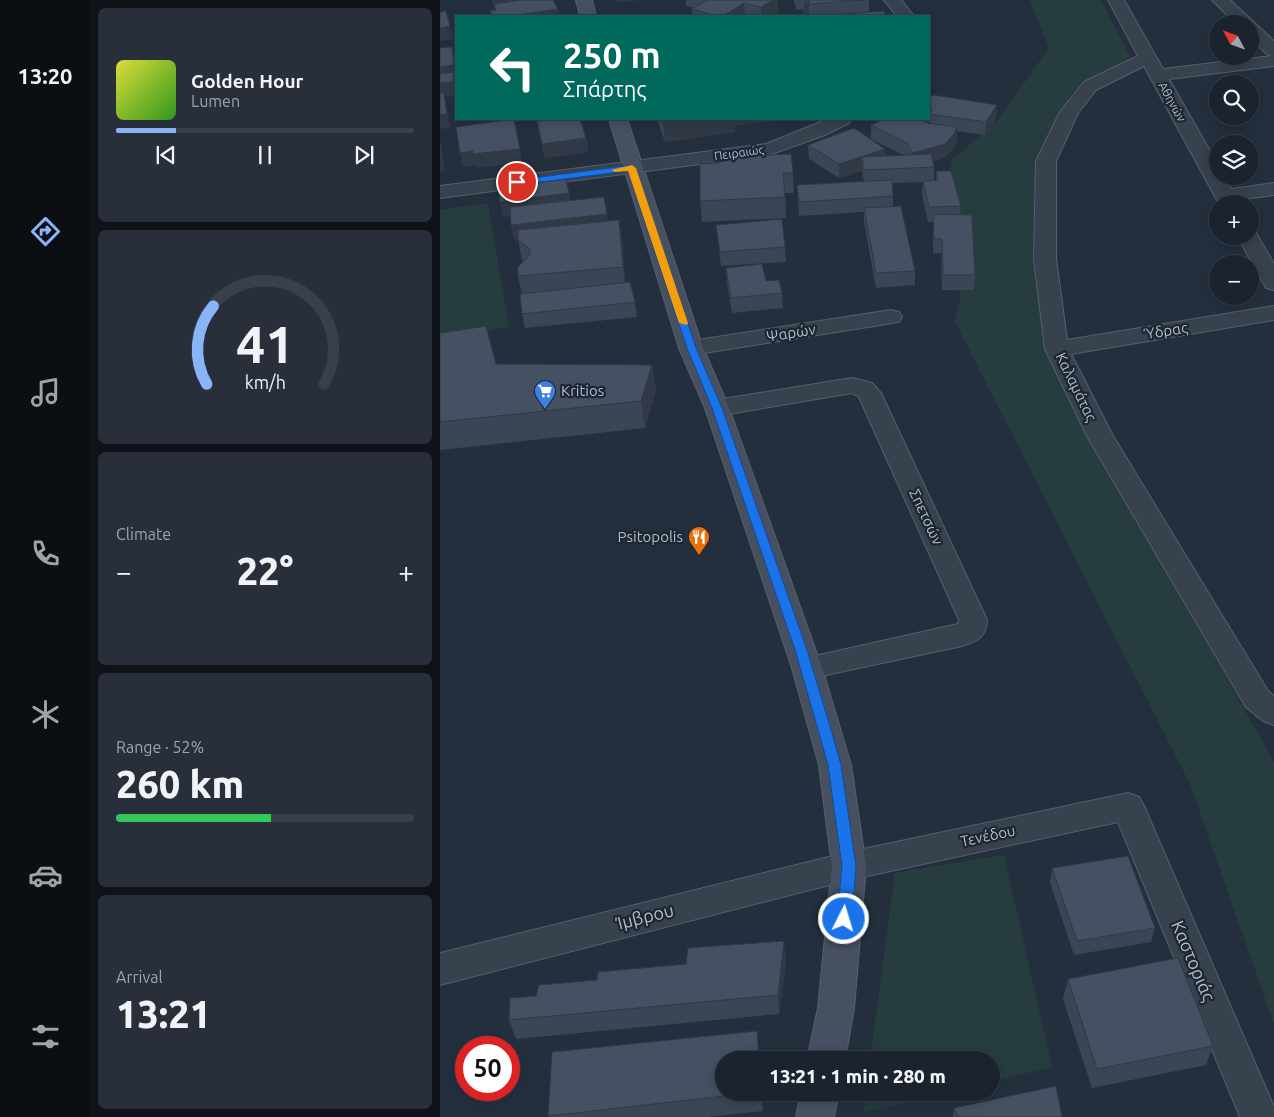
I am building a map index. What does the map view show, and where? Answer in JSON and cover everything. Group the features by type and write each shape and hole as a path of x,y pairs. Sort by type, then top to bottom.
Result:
{"main road":[{"path":"584,0 588,15"},
{"path":"618,120 632,168 692,348 717,408 807,668 835,765 849,866 836,1008 828,1051"},
{"path":"815,1117 818,1101"}],"street":[{"path":"892,0 905,15"},
{"name":"Αθηνών","path":"1116,0 1223,195"},
{"path":"1220,0 1236,15"},
{"path":"1259,37 1274,51"},
{"name":"Καλαμάτας","path":"1274,61 1153,67 1090,86 1069,112 1046,161 1045,259 1057,349 1105,444 1258,699 1274,713"},
{"name":"Πειραιώς","path":"440,192 769,149 818,131 840,120"},
{"path":"1248,195 1274,189"},
{"path":"1252,245 1274,283"},
{"name":"Ύδρας","path":"1057,349 1274,313"},
{"name":"Ψαρών","path":"692,348 891,317"},
{"name":"Σπετσών","path":"717,408 852,385 863,388 869,394 973,620 972,630 962,636 807,668"},
{"name":"Τενέδου","path":"849,866 1128,806"},
{"name":"Καστοριάς","path":"1128,806 1259,1117"},
{"name":"Ίμβρου","path":"440,969 849,866"}],"green space":[{"path":"1030,0 1101,0 1130,57 1071,94 1036,173 1045,352 1274,762 1274,1024 1190,784 955,322 960,299 951,161 997,121 1049,48"},
{"path":"488,203 509,327 440,339 440,210"},
{"path":"1004,855 1052,1067 1000,1080 1000,1051 871,1051 895,873"},
{"path":"865,1101 911,1101 864,1112"}],"building":[{"path":"521,0 553,0 558,9 518,15 492,15 490,11 496,10 494,4"},
{"path":"707,0 773,0 761,7 744,3 725,15 713,15 692,9"},
{"path":"804,0 864,0 810,4 809,1 804,2"},
{"path":"446,11 450,26 440,28 440,12"},
{"path":"884,11 886,15 827,15"},
{"path":"452,47 454,65 440,67 440,48"},
{"path":"454,72 453,82 440,83 440,74"},
{"path":"440,93 444,93 447,114 440,115"},
{"path":"934,95 997,105 986,122 930,114 932,108 930,108 930,97"},
{"path":"514,120 520,149 473,154 473,151 460,153 456,127"},
{"path":"537,120 580,120 586,138 542,144"},
{"path":"662,120 679,120 663,122"},
{"path":"883,120 920,120 927,123 957,127 954,134 945,144 913,153 907,143 871,125"},
{"path":"854,128 885,149 839,164 808,145"},
{"path":"791,154 793,173 783,173 785,197 700,201 700,164 720,163 720,157"},
{"path":"931,154 934,167 864,170 862,157"},
{"path":"936,171 951,171 961,206 929,207 923,181 938,180"},
{"path":"566,179 569,193 500,202 498,188"},
{"path":"892,180 893,196 799,202 797,185"},
{"path":"604,197 607,214 511,225 510,207"},
{"path":"901,206 915,271 876,273 864,208"},
{"path":"933,214 972,215 975,275 943,275 942,239 934,239"},
{"path":"782,219 785,247 720,252 716,225"},
{"path":"619,220 623,267 518,276 518,267 529,256 530,249 518,240 518,230"},
{"path":"762,264 766,281 779,280 782,293 731,298 726,268"},
{"path":"630,282 635,302 522,314 520,294"},
{"path":"486,326 496,364 652,365 641,401 440,422 440,333"},
{"path":"1128,856 1155,928 1077,941 1052,868"},
{"path":"784,941 778,995 509,1020 510,998 536,996 539,985 597,980 598,972 686,964 688,948"},
{"path":"1178,958 1213,1046 1097,1069 1068,979"},
{"path":"757,1031 758,1051 715,1051 715,1097 548,1116 552,1052"},
{"path":"1056,1086 1062,1117 959,1117 954,1108 986,1101 1000,1101 1000,1098"}],"slow traffic":[{"path":"615,170 632,168 683,323"}],"place":[{"name":"Kritios","path":"545,410"},
{"name":"Psitopolis","path":"699,556"}],"route":[{"path":"517,182 632,168 692,348 717,408 801,650 826,733 835,765 849,866 844,919"}]}
